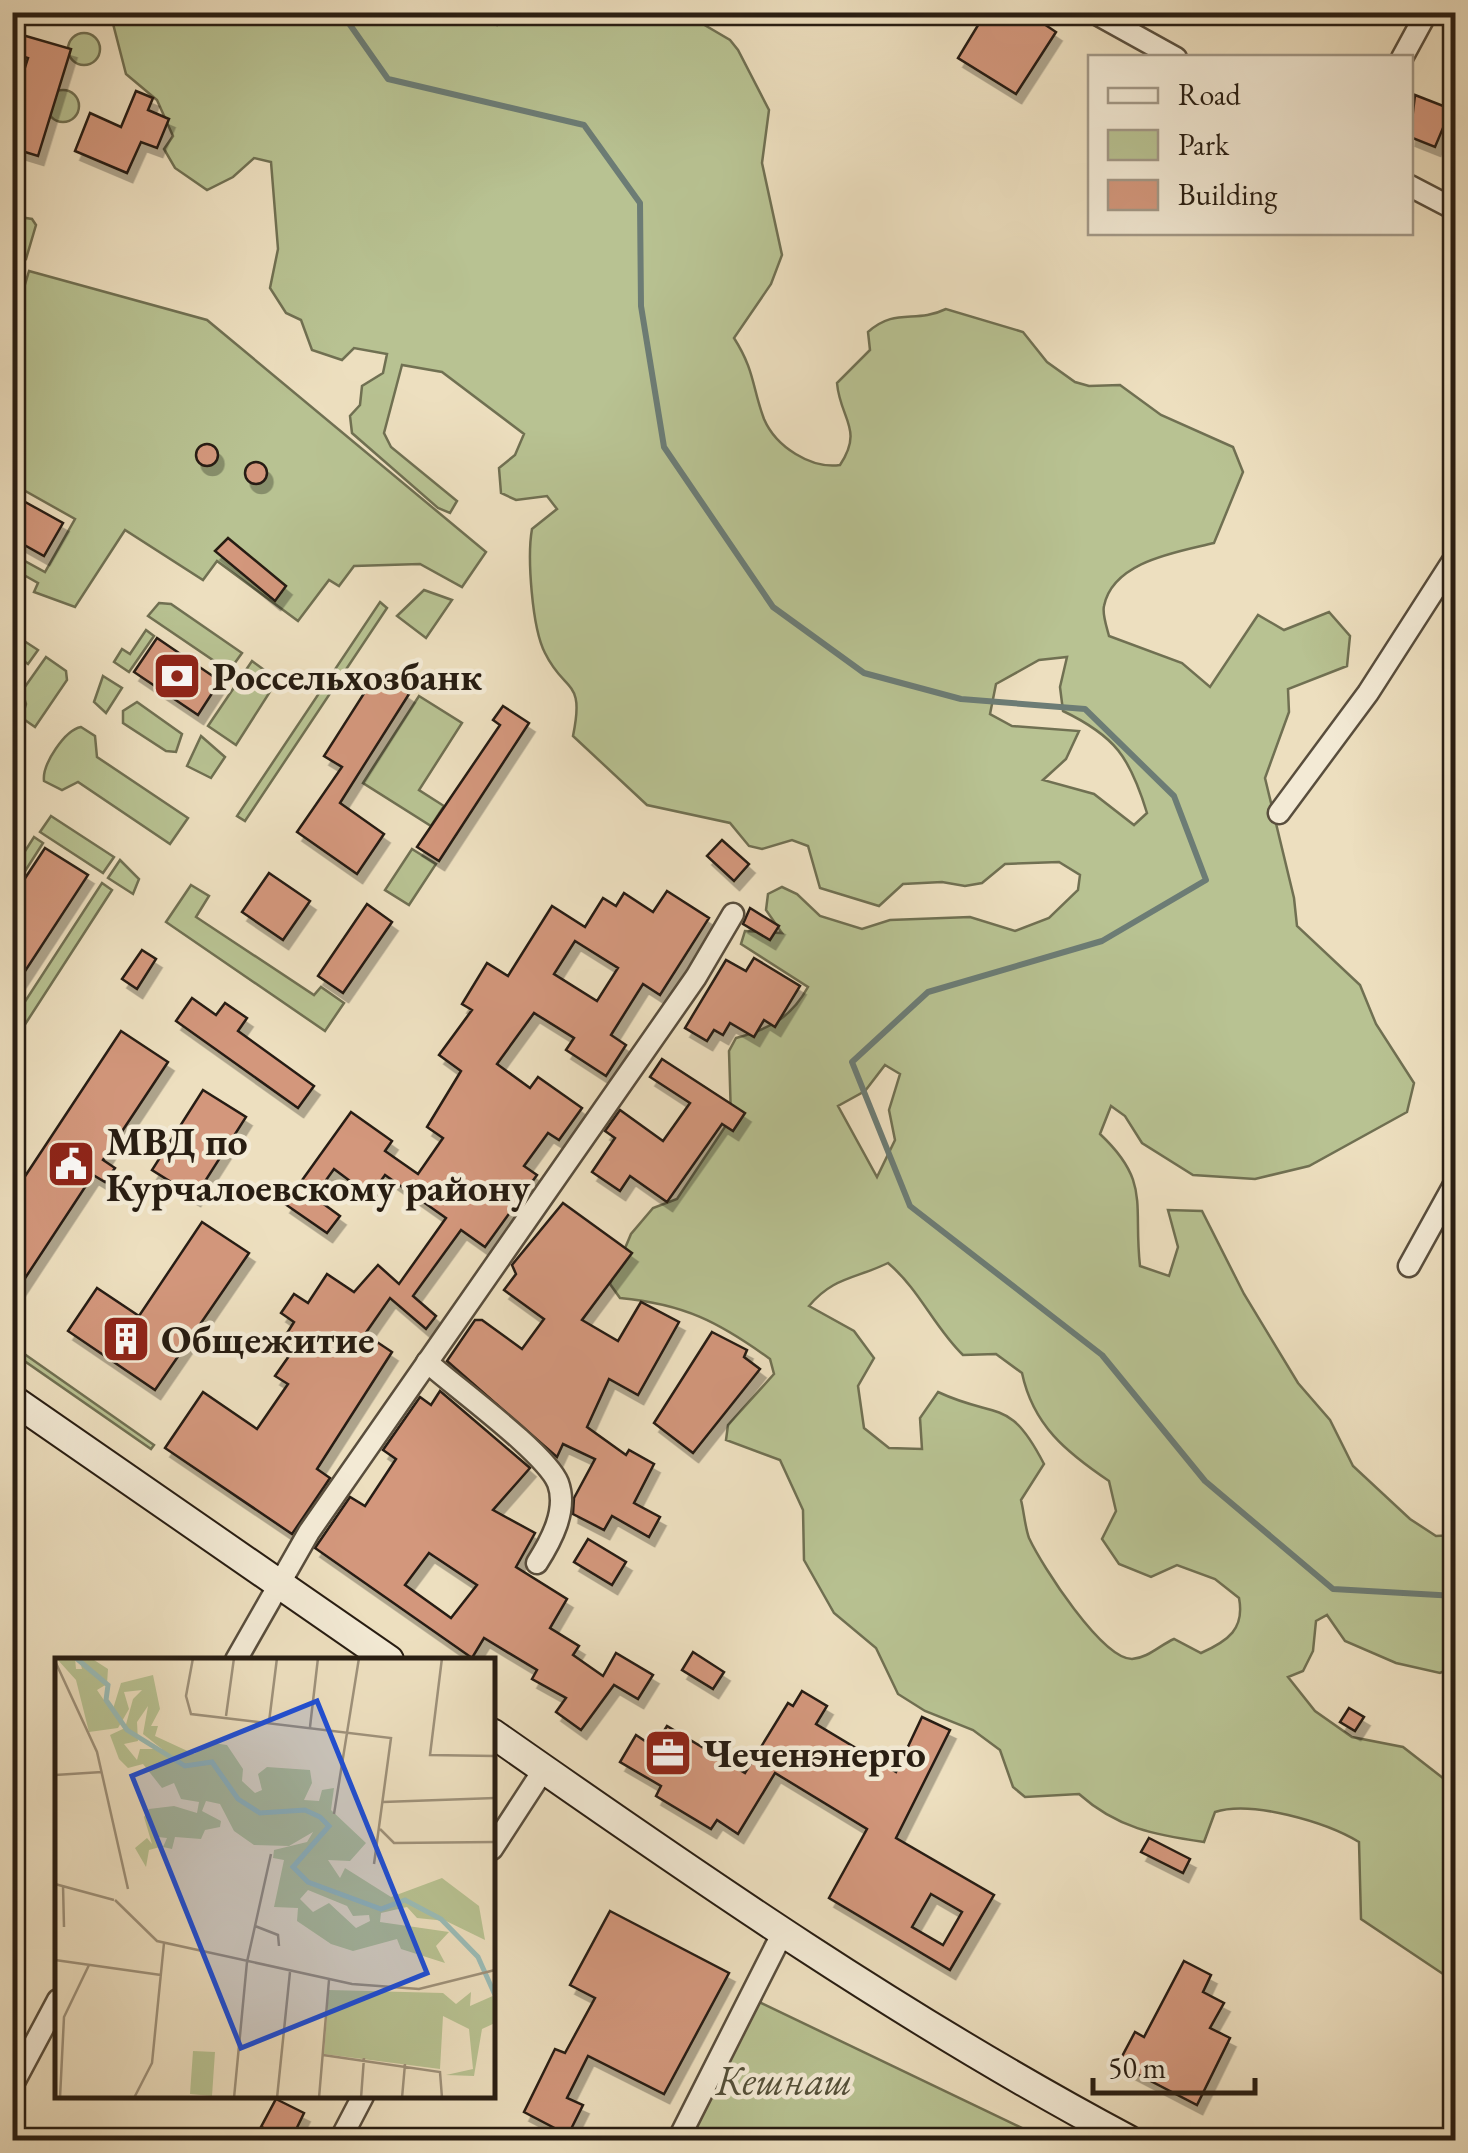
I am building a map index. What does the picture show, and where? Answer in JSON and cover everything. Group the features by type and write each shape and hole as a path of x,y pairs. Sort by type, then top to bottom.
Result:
{"main road":[{"path":"12,1399 386,1658"},
{"path":"495,1735 783,1932 1026,2086 1130,2140"}],"street":[{"path":"1093,12 1171,55"},
{"path":"1404,55 1427,12"},
{"path":"1413,188 1456,210"},
{"path":"1278,813 1368,693 1456,556"},
{"path":"237,1658 277,1582 696,977 733,914"},
{"path":"1409,1266 1456,1181"},
{"path":"427,1362 540,1459 558,1483 557,1522 537,1563"},
{"path":"495,1844 544,1769"},
{"path":"678,2140 783,1932"},
{"path":"12,2086 55,2006"},
{"path":"340,2140 362,2098"}],"green space":[{"path":"110,12 478,12 482,21 497,25 504,13 684,13 730,40 769,110 762,163 782,255 771,284 734,338 750,370 764,419 786,447 806,460 840,465 847,453 850,433 837,383 870,350 868,332 888,320 946,309 1023,332 1047,362 1075,382 1089,386 1120,385 1161,415 1233,447 1243,472 1214,543 1149,561 1120,578 1104,606 1109,636 1182,663 1210,687 1258,615 1284,630 1329,612 1350,636 1347,666 1288,689 1289,712 1265,778 1297,926 1360,985 1376,1024 1414,1083 1407,1112 1309,1166 1255,1179 1193,1175 1142,1143 1125,1116 1111,1106 1100,1134 1127,1166 1133,1181 1140,1266 1169,1276 1178,1247 1168,1210 1202,1211 1244,1294 1298,1383 1330,1420 1353,1466 1410,1519 1436,1536 1455,1535 1455,1666 1440,1673 1396,1663 1345,1641 1327,1615 1316,1621 1313,1651 1303,1671 1288,1677 1315,1711 1352,1737 1403,1747 1448,1782 1455,1794 1455,1982 1361,1919 1359,1842 1345,1834 1288,1815 1230,1809 1215,1812 1204,1842 1137,1828 1108,1815 1079,1794 1025,1797 1013,1787 1000,1750 973,1730 925,1711 898,1694 876,1648 834,1613 804,1560 803,1510 780,1460 726,1440 728,1425 774,1374 770,1359 700,1317 663,1305 620,1298 610,1284 631,1234 653,1208 677,1199 731,1118 729,1051 736,1038 778,1021 808,987 741,944 745,931 782,933 766,910 768,894 782,887 797,894 820,916 862,929 890,920 970,917 1015,931 1049,918 1078,890 1080,875 1059,862 1005,864 982,883 903,884 879,906 820,888 808,846 792,840 762,849 749,846 730,823 647,805 573,736 575,695 552,666 541,642 532,592 532,529 557,509 547,496 516,500 501,493 499,468 515,455 524,434 442,372 402,365 384,433 391,447 457,501 450,513 438,508 352,433 350,416 360,405 362,386 383,373 387,354 354,348 342,360 312,350 301,320 286,313 270,288 278,249 271,162 254,158 233,177 207,190 175,168 164,149 173,136 157,100 126,74","holes":["1067,657 1060,687 1063,711 1108,739 1127,763 1147,813 1134,825 1094,794 1043,780 1066,759 1079,731 1012,726 990,714 996,684 1039,660","885,1065 900,1074 889,1110 895,1140 877,1177 838,1106 865,1091","888,1263 963,1355 996,1354 1022,1373 1034,1408 1053,1436 1109,1481 1116,1511 1102,1539 1119,1564 1151,1577 1177,1565 1215,1579 1239,1598 1239,1618 1232,1633 1201,1653 1174,1639 1132,1659 1105,1644 1059,1589 1029,1538 1021,1500 1044,1464 1011,1419 938,1392 920,1418 922,1449 889,1448 864,1428 858,1386 874,1358 854,1331 809,1306 836,1284"]},
{"path":"84,33 95,38 100,49 95,60 84,65 73,60 68,49 73,38"},
{"path":"63,90 74,95 79,106 74,117 63,122 52,117 47,106 52,95"},
{"path":"13,216 32,219 36,225 26,259 13,257"},
{"path":"29,271 207,320 486,552 462,587 420,564 354,566 339,586 329,580 298,621 217,561 203,580 125,530 75,607 34,592 38,583 15,570 21,559 45,572 75,519 13,484 13,325"},
{"path":"424,590 452,600 426,638 397,616"},
{"path":"380,602 387,608 245,821 237,816"},
{"path":"159,603 171,604 242,653 229,671 148,616"},
{"path":"146,630 154,636 129,672 114,662 122,649 130,654"},
{"path":"12,633 38,650 28,664 13,653"},
{"path":"46,657 66,671 67,680 35,727 22,718 26,704 22,691"},
{"path":"252,661 271,675 273,687 236,745 208,726"},
{"path":"103,676 122,688 106,713 94,702"},
{"path":"419,696 462,723 419,790 444,806 431,826 363,783"},
{"path":"137,702 182,734 176,752 166,751 123,723 123,711"},
{"path":"81,727 95,736 97,757 188,818 170,844 78,782 62,790 44,781 56,749 68,734"},
{"path":"201,736 225,757 211,778 187,766"},
{"path":"51,816 114,857 103,873 40,832"},
{"path":"34,837 43,843 20,879 13,870"},
{"path":"412,849 436,864 409,905 385,890"},
{"path":"120,860 139,879 133,894 108,878"},
{"path":"102,883 112,890 13,1043 13,1020"},
{"path":"191,885 209,896 196,917 314,995 321,987 344,1003 325,1031 166,922"},
{"path":"13,1346 154,1445 151,1449 13,1353"},
{"name":"Кешнаш","path":"755,2000 1047,2140 687,2140"}],"building":[{"path":"986,12 1026,12 1056,32 1016,94 958,58"},
{"path":"12,32 71,49 38,156 12,148 12,108 28,58 12,53"},
{"path":"136,91 153,98 148,110 169,119 157,148 141,142 127,173 75,151 90,113 121,127"},
{"path":"1415,95 1451,109 1435,147 1413,138"},
{"path":"207,444 215,447 215,463 207,466 199,463 196,455 199,447"},
{"path":"256,462 264,465 264,481 256,484 248,481 245,473 248,465"},
{"path":"18,498 63,523 44,556 12,538 12,507"},
{"path":"228,538 286,586 275,601 215,551"},
{"name":"Россельхозбанк","path":"157,638 220,681 198,715 134,672"},
{"path":"377,673 409,694 340,803 384,834 357,874 297,832 342,767 324,756"},
{"path":"503,706 529,723 439,861 417,847 500,725 493,720"},
{"path":"722,840 749,864 734,881 707,856"},
{"path":"45,848 88,875 12,991 12,898"},
{"path":"269,873 310,901 283,940 242,912"},
{"path":"667,891 709,918 660,995 643,984 611,1035 626,1045 606,1076 566,1050 574,1038 534,1013 497,1064 530,1088 538,1077 582,1108 559,1140 548,1133 524,1166 537,1175 485,1247 461,1230 413,1296 436,1316 426,1329 390,1298 365,1334 392,1352 317,1469 330,1478 292,1534 165,1448 203,1392 257,1429 288,1384 275,1376 296,1346 284,1338 294,1322 281,1313 294,1294 308,1303 327,1274 354,1292 378,1265 399,1284 446,1218 385,1175 370,1196 334,1169 314,1197 340,1216 327,1233 285,1204 351,1112 392,1141 385,1151 418,1174 443,1138 427,1127 461,1071 439,1055 472,1010 462,1004 487,963 508,976 552,906 585,927 603,898 616,906 624,893 653,912","holes":["575,941 618,968 597,1001 554,974"]},
{"path":"367,904 392,922 343,993 318,976"},
{"path":"750,908 779,926 770,940 743,924"},
{"path":"142,950 156,959 137,989 122,979"},
{"path":"754,958 800,986 775,1027 764,1020 754,1037 730,1023 723,1035 714,1030 707,1041 685,1028 726,960 746,971"},
{"path":"192,998 216,1015 225,1003 247,1018 238,1031 314,1086 298,1108 176,1021"},
{"name":"МВД по Курчалоевскому району","path":"121,1031 168,1062 103,1160 115,1168 105,1182 93,1175 12,1298 12,1196"},
{"path":"662,1059 745,1113 733,1131 722,1124 667,1202 630,1176 620,1191 592,1172 615,1138 605,1131 620,1110 663,1141 690,1103 650,1077"},
{"name":"Общежитие","path":"203,1090 246,1117 195,1197 152,1170"},
{"path":"563,1203 632,1253 582,1320 618,1341 641,1302 679,1322 638,1395 609,1379 587,1427 626,1455 629,1450 654,1464 634,1503 660,1517 649,1537 612,1516 604,1530 573,1514 574,1498 595,1459 563,1444 557,1457 447,1361 475,1320 482,1320 522,1349 544,1319 504,1290 516,1274 512,1265"},
{"path":"202,1222 249,1253 155,1390 68,1331 97,1288 139,1316"},
{"path":"712,1332 747,1350 744,1357 760,1369 693,1453 654,1423"},
{"path":"440,1391 530,1468 493,1510 535,1533 516,1567 567,1599 550,1628 579,1646 573,1655 603,1676 616,1653 653,1675 638,1699 614,1685 581,1730 556,1712 566,1698 532,1679 537,1670 484,1638 472,1658 315,1548 350,1497 365,1506 396,1459 383,1450 420,1397 431,1405","holes":["429,1553 477,1585 451,1618 405,1585"]},
{"path":"588,1539 626,1562 612,1585 574,1562"},
{"path":"693,1652 724,1672 713,1689 682,1670"},
{"path":"802,1691 827,1706 816,1724 896,1772 922,1717 950,1730 896,1838 994,1895 950,1970 829,1898 867,1829 775,1773 738,1834 717,1820 711,1829 656,1796 661,1786 620,1762 636,1735 654,1747 667,1726 745,1773 788,1703 793,1706","holes":["931,1894 962,1912 943,1945 912,1927"]},
{"path":"1349,1708 1364,1717 1355,1731 1340,1722"},
{"path":"1149,1838 1190,1859 1183,1873 1141,1852"},
{"path":"610,1911 729,1973 664,2094 588,2056 567,2098 583,2105 568,2135 524,2112 555,2049 565,2053 595,1998 570,1985"},
{"path":"1184,1961 1211,1975 1203,1992 1224,2003 1210,2028 1230,2038 1197,2105 1118,2064 1135,2032 1144,2037"},
{"path":"276,2099 304,2113 291,2140 261,2127"}],"waterway":[{"path":"341,12 388,79 584,125 640,203 641,306 664,447 773,607 864,673 961,699 1085,709 1174,796 1206,880 1102,941 928,992 852,1062 910,1206 1102,1355 1205,1481 1333,1589 1456,1596"}],"place":[{"name":"Россельхозбанк","path":"177,676"},
{"name":"МВД по Курчалоевскому району","path":"71,1164"},
{"name":"Общежитие","path":"126,1339"},
{"name":"Чеченэнерго","path":"668,1753"}]}
